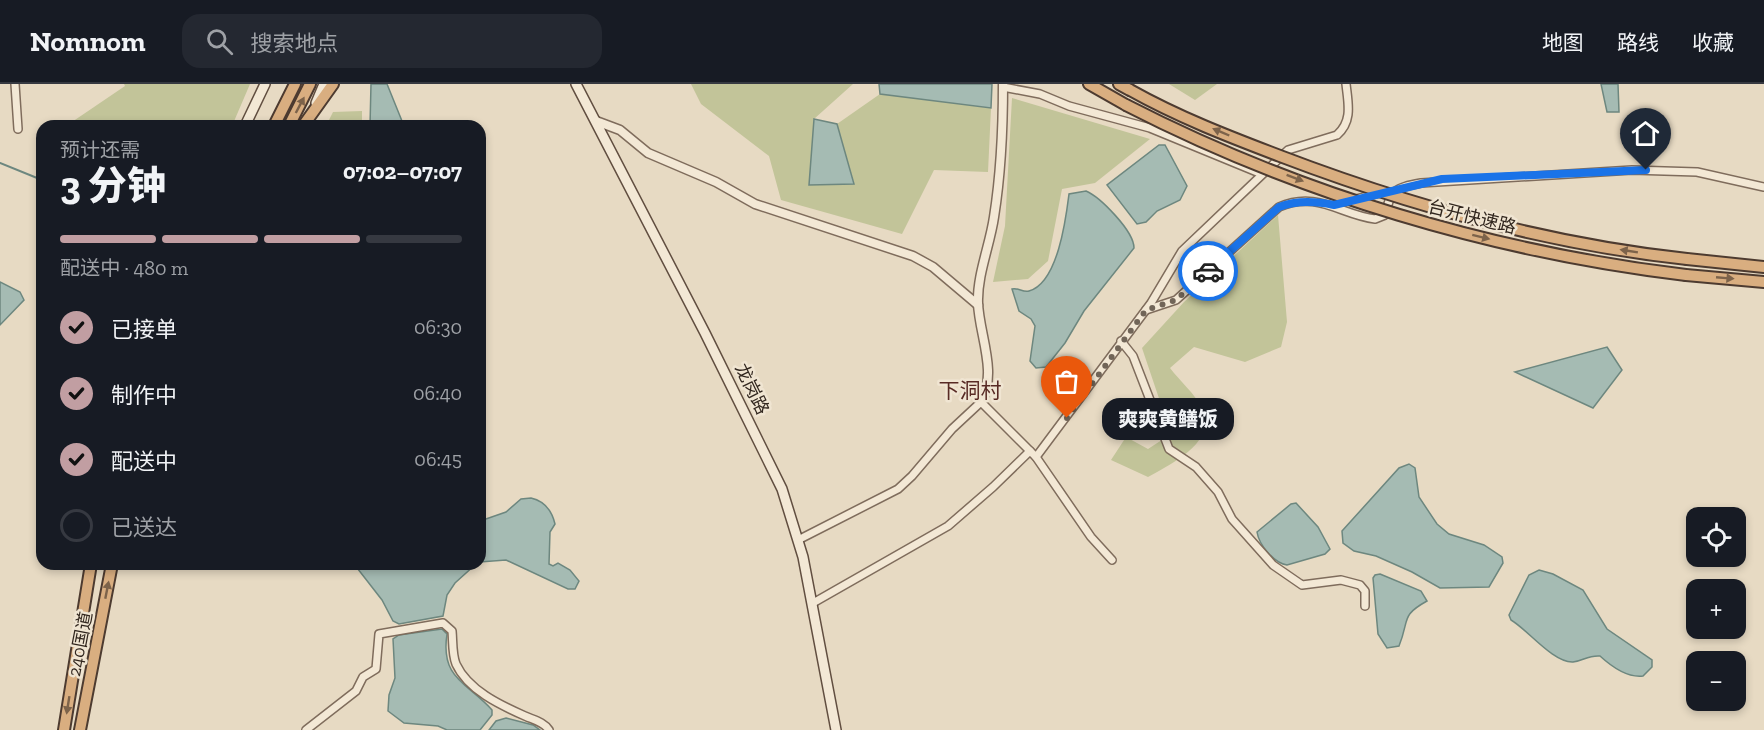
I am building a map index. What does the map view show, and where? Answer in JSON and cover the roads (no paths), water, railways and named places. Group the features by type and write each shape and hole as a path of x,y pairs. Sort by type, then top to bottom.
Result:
{"highway":[{"path":"277,120 295,84"},
{"path":"292,120 310,84"},
{"path":"307,120 333,84"},
{"name":"台开快速路","path":"1089,84 1126,105 1258,164 1390,212 1532,249 1686,274 1764,282"},
{"name":"台开快速路","path":"1119,84 1235,138 1394,197 1535,234 1687,259 1764,267"},
{"name":"240国道","path":"64,730 90,570"},
{"name":"240国道","path":"80,730 111,570"}],"main road":[{"path":"248,120 265,84"},
{"path":"311,113 324,84"},
{"name":"龙岗路","path":"576,84 769,460 789,507 813,603 836,730"}],"street":[{"path":"15,84 18,129"},
{"path":"1036,457 1146,310 1182,251 1288,150 1341,131 1349,114 1346,84"},
{"path":"798,540 898,489 952,429 981,402 987,388 988,373 978,305 979,285 993,228 999,177 1003,86 1040,94 1069,106 1150,128 1262,174"},
{"path":"596,122 620,130 655,156 716,182 755,204 913,256 933,267 978,305"},
{"path":"1334,205 1400,187 1442,179 1632,170 1697,172 1764,186"},
{"path":"1146,310 1176,300 1279,207 1300,202 1334,205 1364,218 1382,218 1389,196 1400,187"},
{"path":"1121,341 1134,356 1170,449 1192,462 1204,475 1218,492 1226,510 1252,543 1273,565 1297,583 1310,585 1341,580 1360,585 1365,591 1365,606"},
{"path":"981,402 1036,457 1091,537 1112,560"},
{"path":"813,603 948,526 1030,451"},
{"path":"306,730 315,726 349,694 356,691 364,676 376,669 380,634 443,623 453,631 456,663 472,684 490,699 544,724 549,730"}],"water":[{"path":"371,84 387,84 402,120 370,120"},
{"path":"879,84 992,84 991,108 880,94"},
{"path":"1601,84 1618,84 1619,112 1607,112"},
{"path":"814,119 837,124 854,184 809,185"},
{"path":"1159,145 1165,145 1187,186 1180,200 1157,211 1146,222 1137,224 1107,185"},
{"path":"1086,191 1099,200 1123,224 1133,241 1134,248 1084,311 1065,343 1046,367 1036,368 1030,361 1035,326 1031,319 1019,311 1012,289 1029,291 1039,286 1047,276 1059,248 1069,194"},
{"path":"0,282 20,292 24,300 0,325"},
{"path":"1607,347 1622,370 1593,408 1515,372"},
{"path":"1409,464 1415,468 1419,497 1437,524 1449,534 1484,545 1502,557 1503,563 1489,587 1440,588 1412,572 1376,556 1354,551 1343,543 1342,531 1399,468"},
{"path":"531,498 540,502 552,515 555,524 550,532 549,564 553,566 558,563 570,570 579,581 575,589 568,589 506,560 486,562 486,519 506,512 521,499"},
{"path":"1296,503 1318,527 1330,549 1325,554 1287,565 1277,561 1268,553 1257,532 1291,504"},
{"path":"359,570 469,570 455,583 447,595 443,616 399,624 393,621 382,600"},
{"path":"1539,570 1553,574 1583,590 1607,629 1652,660 1652,667 1643,676 1637,676 1620,671 1600,656 1573,662 1565,661 1549,652 1511,620 1509,615 1529,575"},
{"path":"1380,574 1421,591 1427,601 1409,615 1399,646 1387,648 1378,634 1373,578"},
{"path":"442,629 447,634 446,649 452,671 492,710 492,715 480,730 447,730 438,726 404,723 388,711 389,695 395,678 393,639 399,635"},
{"path":"506,718 533,725 540,730 489,730 496,721"}],"waterway":[{"path":"0,163 36,178"}],"place":[{"name":"爽爽黄鳝饭","path":"1067,418"}],"district":[{"name":"下洞村","path":"970,391"}]}
